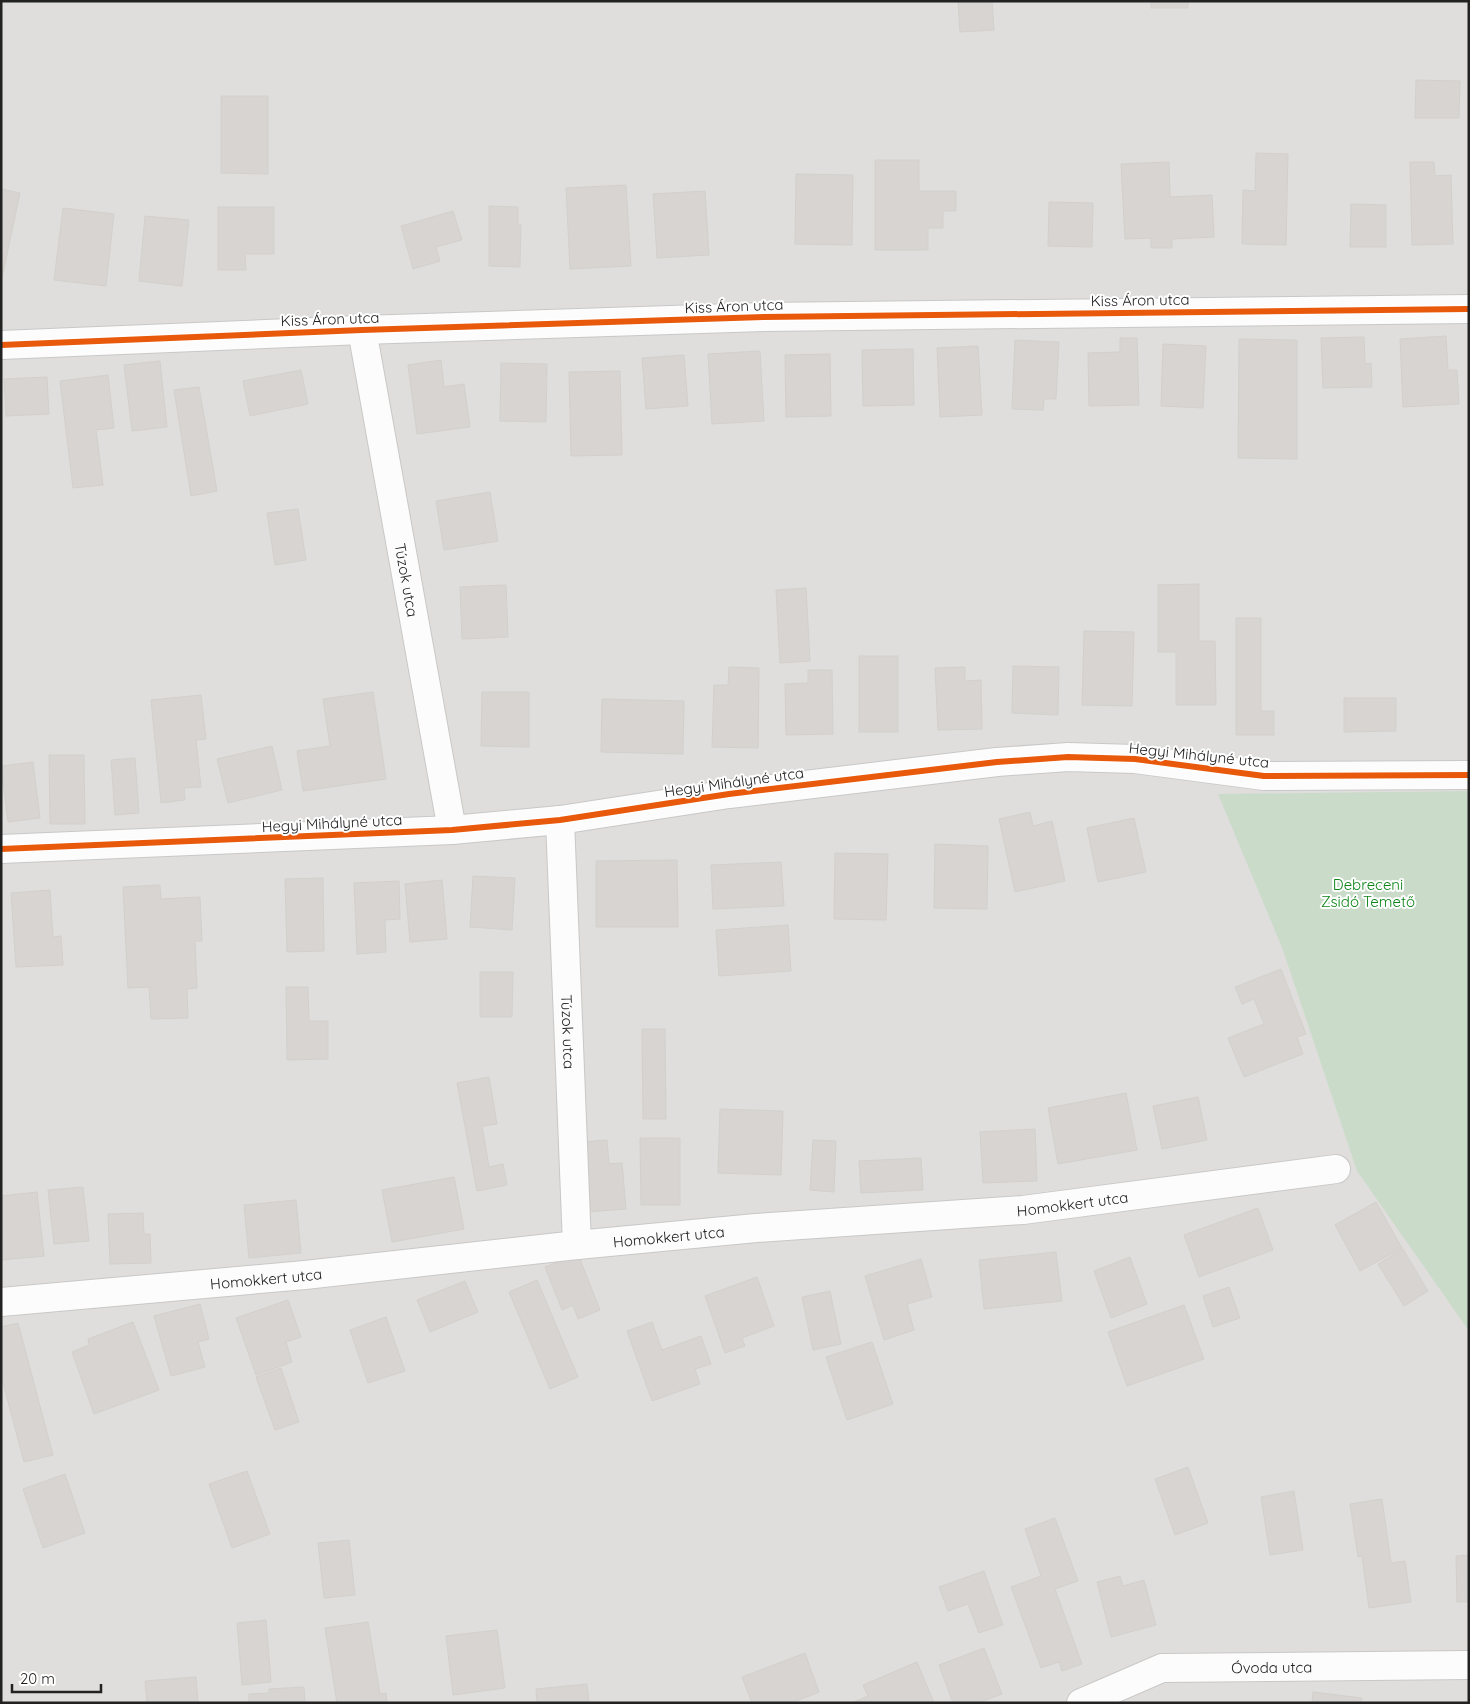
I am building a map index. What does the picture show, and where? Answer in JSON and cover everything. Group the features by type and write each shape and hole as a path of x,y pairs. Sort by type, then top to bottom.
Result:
{"street":[{"name":"Kiss Áron utca","path":"1,345 362,330 764,317 1469,309"},
{"name":"Túzok utca","path":"362,330 452,830"},
{"name":"Hegyi Mihályné utca","path":"1,849 452,830 560,820 759,791 997,762 1068,757 1135,759 1264,776 1469,775"},
{"name":"Túzok utca","path":"560,820 577,1246"},
{"name":"Homokkert utca","path":"1,1302 306,1275 756,1228 1024,1210 1336,1169"},
{"name":"Óvoda utca","path":"1081,1703 1162,1668 1469,1665"}],"shaded area":[{"path":"1,1 1469,1 1469,1703 1,1703"}],"green space":[{"name":"Debreceni Zsidó Temető","path":"1469,791 1469,1331 1357,1171 1283,950 1218,794"}],"building":[{"path":"958,1 992,1 994,30 960,32"},
{"path":"1151,1 1188,1 1188,8 1151,8"},
{"path":"1416,80 1460,81 1459,118 1415,118"},
{"path":"221,96 268,96 268,174 221,173"},
{"path":"1256,153 1288,154 1286,245 1242,244 1243,190 1255,191"},
{"path":"875,160 919,160 919,191 956,191 956,211 943,211 943,228 928,228 928,250 875,250"},
{"path":"1169,162 1170,197 1212,195 1214,237 1172,239 1172,248 1151,248 1151,238 1125,239 1121,164"},
{"path":"1410,162 1434,162 1435,176 1451,175 1453,244 1412,245"},
{"path":"796,174 853,175 852,245 795,244"},
{"path":"626,185 631,266 570,269 566,188"},
{"path":"1,189 20,193 1,283"},
{"path":"705,191 709,255 657,258 653,194"},
{"path":"1049,202 1093,203 1092,247 1048,246"},
{"path":"1351,204 1386,205 1386,247 1350,247"},
{"path":"489,206 518,207 518,224 521,225 520,267 489,266"},
{"path":"218,207 274,207 274,254 245,254 246,270 218,270"},
{"path":"63,208 114,214 106,286 54,280"},
{"path":"453,211 462,240 436,247 440,261 413,269 401,226"},
{"path":"145,216 189,220 182,286 139,281"},
{"path":"1446,336 1448,370 1457,370 1459,404 1403,407 1400,339"},
{"path":"1364,337 1365,364 1371,363 1372,387 1323,388 1321,338"},
{"path":"1120,338 1137,338 1139,405 1089,406 1088,353 1120,352"},
{"path":"1239,339 1297,340 1297,459 1238,458"},
{"path":"1015,340 1059,342 1056,399 1044,399 1043,410 1012,409"},
{"path":"1163,344 1206,346 1203,408 1161,406"},
{"path":"978,346 982,415 940,417 937,348"},
{"path":"913,349 914,405 863,406 862,350"},
{"path":"760,351 764,421 712,424 708,354"},
{"path":"830,354 831,416 786,417 785,355"},
{"path":"684,355 688,406 646,409 642,358"},
{"path":"441,360 444,387 464,384 470,427 417,434 408,365"},
{"path":"160,361 167,427 132,431 124,365"},
{"path":"501,363 547,364 546,422 500,421"},
{"path":"301,370 308,404 250,416 243,381"},
{"path":"620,371 622,455 571,456 569,372"},
{"path":"108,375 114,428 96,430 103,485 73,488 60,381"},
{"path":"47,377 49,414 6,416 4,379"},
{"path":"199,387 217,491 191,496 174,390"},
{"path":"490,492 498,541 444,550 436,501"},
{"path":"298,509 306,560 275,565 267,513"},
{"path":"1199,584 1199,641 1215,641 1216,705 1176,705 1176,652 1158,652 1158,585"},
{"path":"506,585 508,637 462,639 460,587"},
{"path":"806,588 810,661 780,663 776,590"},
{"path":"1236,618 1261,618 1261,711 1274,711 1274,735 1236,735"},
{"path":"1084,631 1134,632 1132,706 1082,705"},
{"path":"859,656 898,656 898,732 859,732"},
{"path":"1013,666 1059,667 1058,715 1012,713"},
{"path":"729,667 759,668 758,748 712,747 714,685 728,685"},
{"path":"965,667 965,681 981,680 982,729 938,730 935,668"},
{"path":"808,670 832,670 833,734 786,735 785,684 808,683"},
{"path":"373,692 386,779 303,791 297,751 330,746 323,699"},
{"path":"482,692 529,692 529,747 481,746"},
{"path":"201,695 206,739 196,740 201,787 184,788 185,800 161,803 151,700"},
{"path":"1344,698 1396,698 1396,731 1344,732"},
{"path":"602,699 684,701 683,754 601,752"},
{"path":"272,746 282,790 228,803 217,759"},
{"path":"49,755 84,755 85,824 50,824"},
{"path":"135,758 139,813 115,815 111,760"},
{"path":"33,762 40,818 8,822 1,766"},
{"path":"1030,812 1033,826 1052,821 1065,881 1015,892 999,819"},
{"path":"1134,818 1146,872 1098,882 1087,828"},
{"path":"935,844 988,846 987,909 934,908"},
{"path":"835,853 888,854 886,920 834,919"},
{"path":"677,860 678,927 596,927 596,861"},
{"path":"781,862 784,906 713,909 711,865"},
{"path":"473,876 515,878 512,930 470,927"},
{"path":"323,878 324,951 287,952 285,879"},
{"path":"442,880 447,939 410,942 405,884"},
{"path":"399,881 400,919 385,920 386,952 357,954 354,883"},
{"path":"160,885 161,899 200,897 202,941 195,941 197,988 187,989 188,1018 151,1019 149,987 128,988 123,887"},
{"path":"50,890 53,937 61,936 63,965 16,967 11,893"},
{"path":"788,925 791,971 719,976 716,930"},
{"path":"1281,969 1306,1034 1297,1037 1303,1054 1244,1077 1228,1038 1264,1024 1254,999 1242,1004 1235,987"},
{"path":"480,972 513,972 512,1017 480,1017"},
{"path":"286,987 308,987 309,1021 328,1021 328,1059 287,1060"},
{"path":"642,1029 665,1029 666,1119 643,1119"},
{"path":"489,1077 497,1124 482,1126 489,1167 503,1164 507,1185 477,1191 457,1083"},
{"path":"1126,1093 1137,1150 1058,1164 1048,1108"},
{"path":"1198,1097 1207,1140 1162,1149 1153,1106"},
{"path":"720,1109 783,1111 781,1175 718,1173"},
{"path":"1035,1129 1037,1181 983,1183 980,1132"},
{"path":"640,1138 680,1138 680,1205 641,1205"},
{"path":"607,1140 609,1164 622,1163 626,1209 587,1212 581,1142"},
{"path":"813,1140 836,1141 834,1192 810,1190"},
{"path":"921,1158 923,1190 861,1193 859,1161"},
{"path":"454,1177 464,1229 392,1242 382,1190"},
{"path":"83,1187 89,1241 54,1244 48,1190"},
{"path":"37,1192 44,1256 2,1260 1,1196"},
{"path":"296,1200 301,1253 249,1258 244,1205"},
{"path":"1376,1202 1402,1248 1360,1271 1335,1225"},
{"path":"1258,1208 1273,1250 1199,1277 1184,1235"},
{"path":"143,1213 144,1234 150,1234 151,1263 110,1264 108,1214"},
{"path":"1403,1249 1428,1291 1404,1306 1378,1264"},
{"path":"1056,1252 1062,1301 984,1309 979,1260"},
{"path":"578,1254 600,1310 578,1319 573,1305 562,1310 545,1267"},
{"path":"1130,1257 1147,1304 1111,1318 1094,1271"},
{"path":"921,1259 932,1297 907,1304 914,1330 884,1340 865,1276"},
{"path":"757,1277 774,1326 742,1338 745,1346 725,1353 705,1296"},
{"path":"537,1280 578,1377 550,1389 509,1292"},
{"path":"465,1281 478,1312 430,1332 417,1300"},
{"path":"1229,1287 1240,1318 1213,1327 1203,1296"},
{"path":"830,1291 841,1344 813,1350 802,1297"},
{"path":"288,1300 301,1337 286,1342 292,1362 256,1375 236,1318"},
{"path":"200,1304 209,1339 198,1342 205,1367 171,1376 154,1316"},
{"path":"1184,1305 1204,1359 1127,1386 1108,1332"},
{"path":"386,1317 405,1371 368,1383 350,1330"},
{"path":"133,1322 159,1390 94,1414 72,1352 89,1345 88,1339"},
{"path":"652,1322 662,1350 701,1336 711,1364 695,1369 700,1384 652,1401 627,1331"},
{"path":"18,1323 53,1455 24,1462 1,1375 1,1327"},
{"path":"872,1342 893,1404 847,1420 826,1357"},
{"path":"281,1368 299,1422 275,1430 256,1377"},
{"path":"1188,1467 1208,1523 1175,1535 1155,1479"},
{"path":"247,1471 270,1534 232,1548 209,1484"},
{"path":"65,1474 85,1533 43,1548 23,1489"},
{"path":"1294,1491 1303,1550 1270,1555 1261,1497"},
{"path":"1382,1499 1391,1563 1405,1561 1411,1602 1369,1608 1362,1556 1358,1557 1350,1504"},
{"path":"1055,1518 1078,1581 1055,1589 1082,1664 1062,1671 1059,1662 1041,1668 1011,1587 1041,1576 1025,1529"},
{"path":"349,1540 355,1595 324,1598 318,1543"},
{"path":"1469,1555 1469,1602 1457,1602 1456,1556"},
{"path":"984,1571 1003,1625 979,1633 968,1604 948,1611 939,1587"},
{"path":"1120,1576 1123,1586 1144,1580 1156,1625 1111,1637 1097,1582"},
{"path":"266,1620 271,1682 242,1685 237,1623"},
{"path":"368,1622 380,1694 386,1693 387,1703 337,1703 325,1628"},
{"path":"497,1630 505,1688 453,1695 446,1636"},
{"path":"984,1648 1002,1694 978,1703 953,1703 939,1665"},
{"path":"805,1653 819,1692 791,1703 752,1703 742,1677"},
{"path":"917,1662 934,1703 852,1703 868,1696 863,1685"},
{"path":"196,1677 198,1703 147,1703 145,1681"},
{"path":"587,1684 589,1703 537,1703 536,1689"},
{"path":"304,1687 305,1703 249,1703 249,1694 269,1693 269,1689"},
{"path":"1313,1692 1362,1698 1361,1703 1312,1703"}],"cycle path":[{"path":"1,345 362,330 764,317 1469,309"},
{"path":"1,849 452,830 560,820 729,794 997,762 1068,757 1135,759 1264,776 1469,775"}]}
